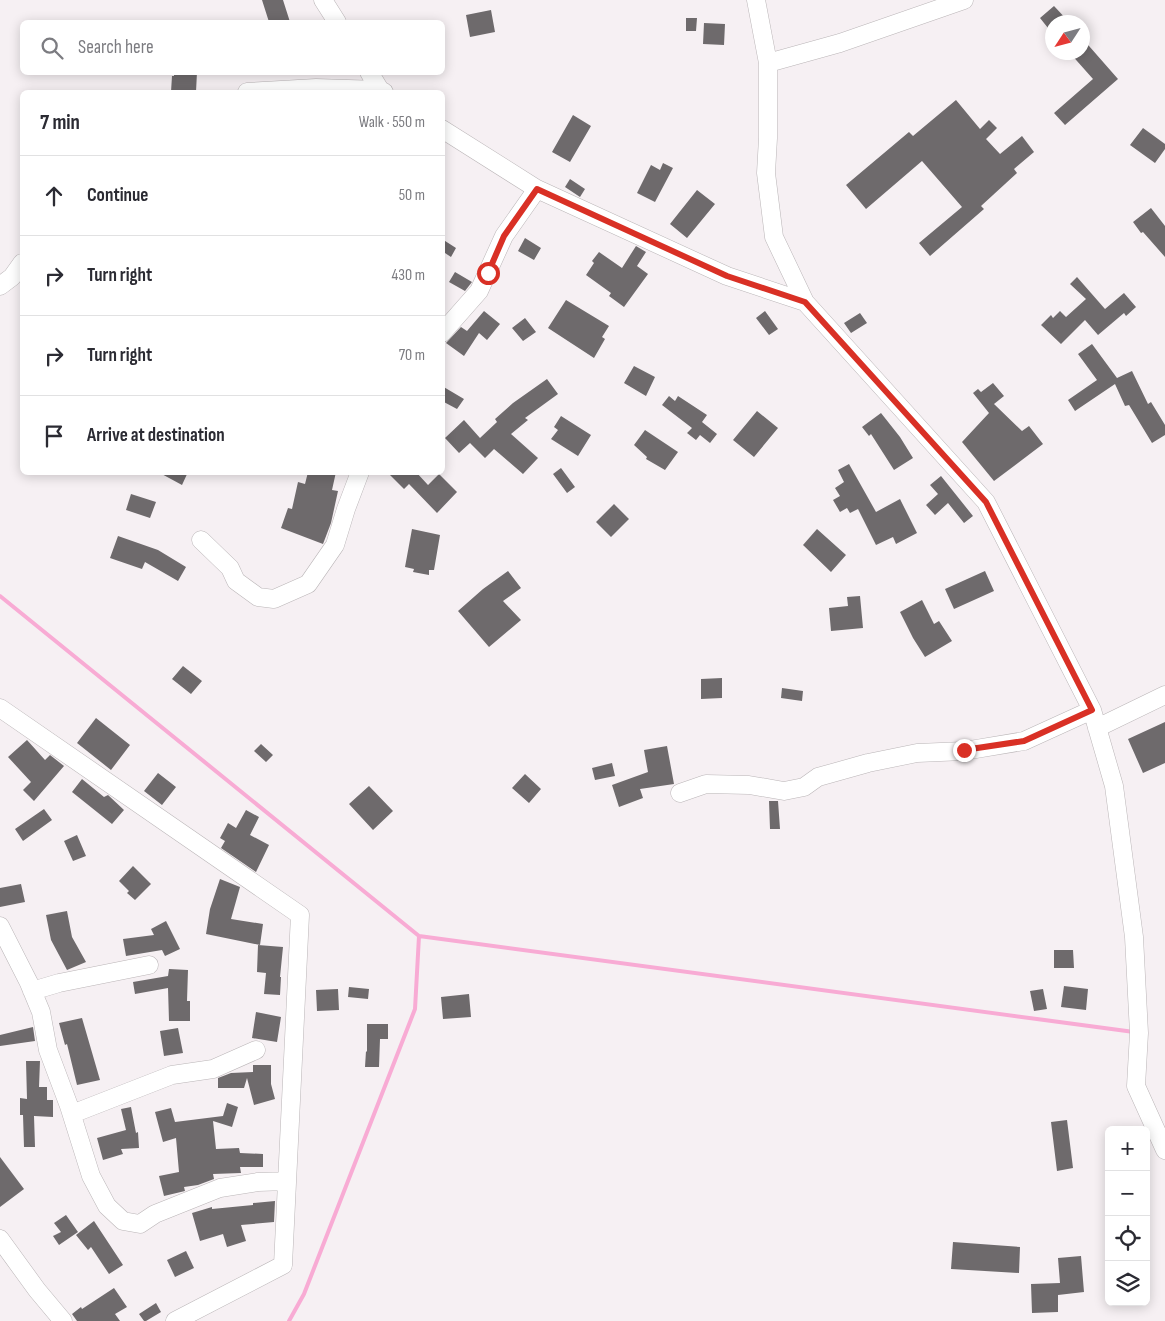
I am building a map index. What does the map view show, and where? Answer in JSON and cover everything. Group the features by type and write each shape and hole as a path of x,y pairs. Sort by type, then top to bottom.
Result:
{"street":[{"path":"323,0 336,20"},
{"path":"756,0 768,63 766,173 774,237 805,302 986,502 1092,710 1114,786 1134,937 1139,1033 1136,1086 1165,1150"},
{"path":"768,63 840,43 964,0"},
{"path":"371,75 381,90"},
{"path":"282,90 316,88 360,90"},
{"path":"445,131 537,189 727,276 805,302"},
{"path":"445,330 479,291 504,236 537,189"},
{"path":"0,286 12,277 20,266"},
{"path":"200,540 230,568 236,580 258,597 274,598 300,588 308,584 335,544 359,475"},
{"path":"1097,728 1165,695"},
{"path":"0,708 300,915 283,1265 175,1321"},
{"path":"680,793 706,784 749,785 784,790 804,787 818,777 868,763 917,753 964,750 1024,741 1092,710"},
{"path":"0,926 41,1012 48,1050 72,1114 91,1176 107,1206 123,1221 140,1224 155,1214 220,1188 258,1182 287,1181"},
{"path":"32,991 59,983 150,965"},
{"path":"72,1114 172,1075 213,1069 256,1050"},
{"path":"0,1239 37,1290 63,1321"}],"building":[{"path":"262,0 283,0 289,20 268,20"},
{"path":"1054,6 1062,15 1045,15 1045,24 1040,18"},
{"path":"491,10 495,32 470,37 466,15"},
{"path":"686,18 697,18 696,31 686,31"},
{"path":"704,23 725,24 724,45 703,44"},
{"path":"1090,47 1118,79 1065,125 1054,113 1093,79 1076,60 1090,60"},
{"path":"197,75 196,90 171,90 172,76"},
{"path":"956,100 980,129 989,120 997,128 986,139 1000,154 1022,136 1034,152 1014,169 1017,173 981,206 984,209 930,256 919,243 962,207 922,161 866,209 846,185 909,132 913,136"},
{"path":"573,115 591,126 570,162 552,152"},
{"path":"1143,128 1165,144 1165,149 1155,163 1130,145"},
{"path":"663,163 673,168 655,202 637,193 651,165 660,170"},
{"path":"570,179 585,189 580,197 565,187"},
{"path":"697,190 715,204 687,238 670,224"},
{"path":"1151,208 1165,226 1165,257 1143,232 1141,233 1133,222"},
{"path":"525,238 541,248 534,260 518,251"},
{"path":"445,241 456,248 451,257 445,253"},
{"path":"636,246 646,252 637,266 648,274 624,307 609,296 611,293 586,275 594,263 592,261 599,252 622,268"},
{"path":"455,272 472,282 465,291 449,282"},
{"path":"1077,277 1105,309 1124,293 1136,307 1126,316 1124,313 1098,335 1085,320 1061,344 1041,325 1051,315 1053,318 1060,311 1066,317 1086,299 1070,284"},
{"path":"566,300 609,326 602,337 605,339 594,358 548,328"},
{"path":"484,311 500,324 487,340 479,333 464,356 446,343 461,327 467,331"},
{"path":"765,311 778,329 769,335 756,318"},
{"path":"860,313 867,323 851,333 844,323"},
{"path":"525,318 536,332 523,341 512,328"},
{"path":"1092,344 1117,378 1132,371 1148,404 1151,402 1165,425 1165,435 1152,443 1129,405 1125,406 1115,384 1075,411 1068,400 1097,380 1078,354"},
{"path":"634,366 655,377 646,396 624,383"},
{"path":"547,379 558,394 525,418 528,420 511,434 538,458 523,474 494,449 485,458 470,443 459,453 445,438 464,420 480,438 497,422 495,419 513,403"},
{"path":"993,383 1004,396 994,404 1022,431 1029,426 1043,444 994,481 962,442 989,413 973,393 978,389 981,392"},
{"path":"445,388 464,399 457,409 445,403"},
{"path":"669,396 675,401 678,396 707,415 702,422 717,434 710,443 700,435 696,440 687,433 692,428 662,405"},
{"path":"757,411 778,428 754,457 733,440"},
{"path":"881,413 900,437 913,458 894,470 871,434 869,436 862,427"},
{"path":"561,416 591,435 578,456 551,439 558,430 554,427"},
{"path":"645,430 678,452 665,470 646,459 647,457 634,445"},
{"path":"849,464 876,512 900,499 917,533 896,544 893,537 876,545 858,509 850,513 847,508 840,512 833,500 840,496 835,488 844,482 838,470"},
{"path":"561,468 575,487 567,493 553,474"},
{"path":"164,475 187,475 182,485"},
{"path":"307,475 335,475 332,490 338,491 331,523 323,544 281,528 288,508 292,509 298,482 305,484"},
{"path":"390,475 419,475 428,485 440,475 457,492 437,513 409,484 404,489"},
{"path":"941,476 973,516 964,523 948,503 935,515 926,505 938,494 930,485"},
{"path":"131,494 156,502 150,518 126,510"},
{"path":"614,504 629,519 611,537 596,522"},
{"path":"412,529 440,535 434,570 429,570 429,575 413,572 414,569 405,567"},
{"path":"817,529 846,555 831,572 803,545"},
{"path":"118,536 158,550 186,567 178,581 145,562 142,569 110,558"},
{"path":"508,571 521,588 503,601 521,620 489,647 458,611 483,589"},
{"path":"985,571 994,591 954,609 945,589"},
{"path":"860,596 863,628 831,631 829,608 848,606 847,597"},
{"path":"922,600 934,624 939,621 952,641 925,657 900,612"},
{"path":"183,666 202,681 191,694 172,679"},
{"path":"722,678 722,698 701,699 701,679"},
{"path":"782,688 803,691 802,701 781,698"},
{"path":"96,718 130,745 111,770 77,743"},
{"path":"1165,722 1165,763 1143,773 1128,739"},
{"path":"27,740 45,760 50,755 64,766 34,801 23,790 31,782 8,757"},
{"path":"261,744 273,755 266,762 254,751"},
{"path":"667,746 674,784 640,789 643,798 619,807 612,785 648,772 644,750"},
{"path":"612,763 615,776 595,780 592,768"},
{"path":"158,773 176,787 162,805 144,791"},
{"path":"525,774 541,789 529,803 512,788"},
{"path":"82,779 104,797 108,795 124,810 112,824 72,792"},
{"path":"369,786 393,811 373,830 349,804"},
{"path":"769,801 778,801 780,829 770,829"},
{"path":"44,809 52,820 23,841 15,829"},
{"path":"246,810 259,817 250,835 269,845 256,872 221,848 225,841 220,838 228,823 236,828"},
{"path":"77,835 86,856 73,861 64,841"},
{"path":"133,866 151,884 135,900 127,893 129,891 119,881"},
{"path":"220,879 240,887 231,919 263,924 260,945 206,934 210,909"},
{"path":"21,884 25,902 0,907 0,888"},
{"path":"67,911 72,937 86,962 67,970 51,940 46,915"},
{"path":"166,921 180,949 165,956 162,950 126,956 123,939 154,935 151,929"},
{"path":"258,945 283,947 280,995 264,994 266,973 257,972"},
{"path":"1054,950 1073,950 1074,968 1054,968"},
{"path":"169,969 188,970 187,1001 190,1001 190,1021 169,1021 168,988 135,994 133,982 168,976"},
{"path":"1064,986 1088,989 1086,1010 1061,1007"},
{"path":"349,987 369,989 368,999 348,997"},
{"path":"338,989 339,1010 317,1011 316,990"},
{"path":"1043,989 1047,1009 1034,1011 1030,991"},
{"path":"469,994 471,1017 443,1019 441,997"},
{"path":"256,1012 281,1017 277,1042 252,1038"},
{"path":"82,1018 100,1080 77,1085 67,1044 65,1045 59,1023"},
{"path":"367,1024 388,1024 388,1039 380,1039 379,1067 365,1067"},
{"path":"33,1027 35,1041 0,1046 0,1035"},
{"path":"178,1028 183,1053 164,1056 160,1031"},
{"path":"26,1061 40,1061 39,1087 47,1087 47,1100 53,1100 53,1117 34,1116 35,1147 24,1147 23,1115 20,1115 20,1098 27,1099"},
{"path":"253,1065 271,1065 271,1084 275,1099 254,1105 247,1078 244,1088 218,1088 218,1078 231,1073 253,1072"},
{"path":"227,1103 238,1107 232,1127 213,1121 216,1149 239,1148 240,1153 263,1154 263,1167 240,1167 241,1173 213,1174 214,1179 198,1185 184,1187 185,1191 164,1196 159,1176 179,1172 176,1138 163,1142 155,1112 171,1108 175,1122 223,1116"},
{"path":"131,1107 136,1133 138,1132 139,1148 121,1149 123,1154 103,1160 97,1138 126,1130 121,1109"},
{"path":"1067,1120 1073,1168 1057,1171 1051,1122"},
{"path":"0,1157 24,1189 0,1207"},
{"path":"275,1201 274,1222 241,1225 246,1241 227,1247 223,1234 200,1241 192,1213 212,1207 212,1209"},
{"path":"66,1215 78,1232 59,1245 53,1236 61,1232 54,1223"},
{"path":"94,1221 123,1265 109,1274 91,1247 88,1250 76,1235"},
{"path":"953,1242 1020,1247 1019,1273 951,1269"},
{"path":"186,1251 194,1268 175,1277 167,1260"},
{"path":"1081,1256 1084,1292 1058,1295 1058,1312 1032,1313 1031,1284 1060,1283 1058,1258"},
{"path":"114,1288 127,1307 115,1314 120,1321 77,1321 72,1314"},
{"path":"156,1303 161,1312 144,1321 139,1314"}],"waterway":[{"path":"0,596 419,936 1134,1032"},
{"path":"289,1321 304,1294 415,1009 419,936"}],"route":[{"path":"488,273 504,236 537,189 727,276 805,302 986,502 1092,710 1024,741 964,750"}]}
